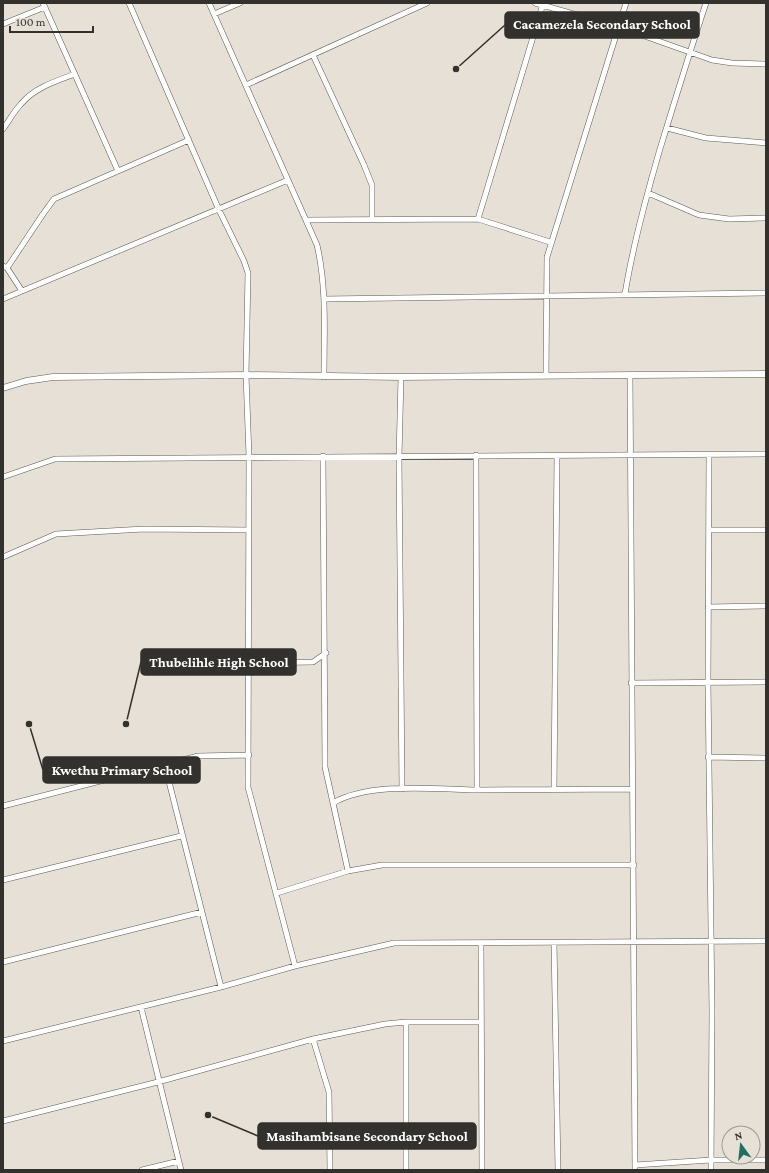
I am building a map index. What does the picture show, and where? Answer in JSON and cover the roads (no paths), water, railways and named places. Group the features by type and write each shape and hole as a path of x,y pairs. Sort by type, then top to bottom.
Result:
{"street":[{"path":"129,3 248,273 246,375 249,456 248,755 250,796 277,893 295,966"},
{"path":"209,3 317,245 322,265 324,299 324,377"},
{"path":"214,14 240,3"},
{"path":"246,85 427,3"},
{"path":"534,3 543,4 618,27 689,53 732,63 766,64"},
{"path":"546,375 546,265 550,242 626,3"},
{"path":"625,294 636,236 689,53 706,3"},
{"path":"478,219 543,4"},
{"path":"3,24 44,5 118,171"},
{"path":"313,55 364,165 372,186 372,219"},
{"path":"3,129 21,103 27,98 48,84 74,74"},
{"path":"667,128 706,138 766,143"},
{"path":"22,291 5,267 54,199 189,140"},
{"path":"3,299 288,180"},
{"path":"648,193 699,215 729,219 766,218"},
{"path":"307,220 478,219 550,242"},
{"path":"324,299 766,293"},
{"path":"3,388 26,381 53,377 246,375 401,377 766,374"},
{"path":"630,375 635,1167 711,1160 766,1160"},
{"path":"401,377 399,457 402,789"},
{"path":"3,477 55,458 766,454"},
{"path":"709,455 708,757 712,1170"},
{"path":"324,456 326,653 324,751 325,767 348,871"},
{"path":"476,456 477,790"},
{"path":"554,789 557,456"},
{"path":"3,557 56,534 144,529 248,530"},
{"path":"709,530 766,530"},
{"path":"708,606 766,606"},
{"path":"249,663 312,662 326,653"},
{"path":"631,683 766,682"},
{"path":"3,806 209,755 248,755"},
{"path":"708,757 766,758"},
{"path":"164,766 221,987"},
{"path":"333,803 354,794 402,789 632,789"},
{"path":"3,880 181,836"},
{"path":"277,893 348,871 382,865 634,865"},
{"path":"3,962 202,912"},
{"path":"554,942 558,1170"},
{"path":"3,1041 221,987 295,966 394,943 766,942"},
{"path":"481,943 482,1170"},
{"path":"141,1007 158,1082 182,1170"},
{"path":"3,1121 158,1082 313,1039 406,1022 481,1022"},
{"path":"406,1022 406,1170"},
{"path":"313,1039 329,1092 330,1170"},
{"path":"142,1170 179,1161"}],"place":[{"name":"Cacamezela Secondary School","path":"456,69"},
{"name":"Kwethu Primary School","path":"29,724"},
{"name":"Thubelihle High School","path":"126,724"},
{"name":"Masihambisane Secondary School","path":"208,1115"}]}
